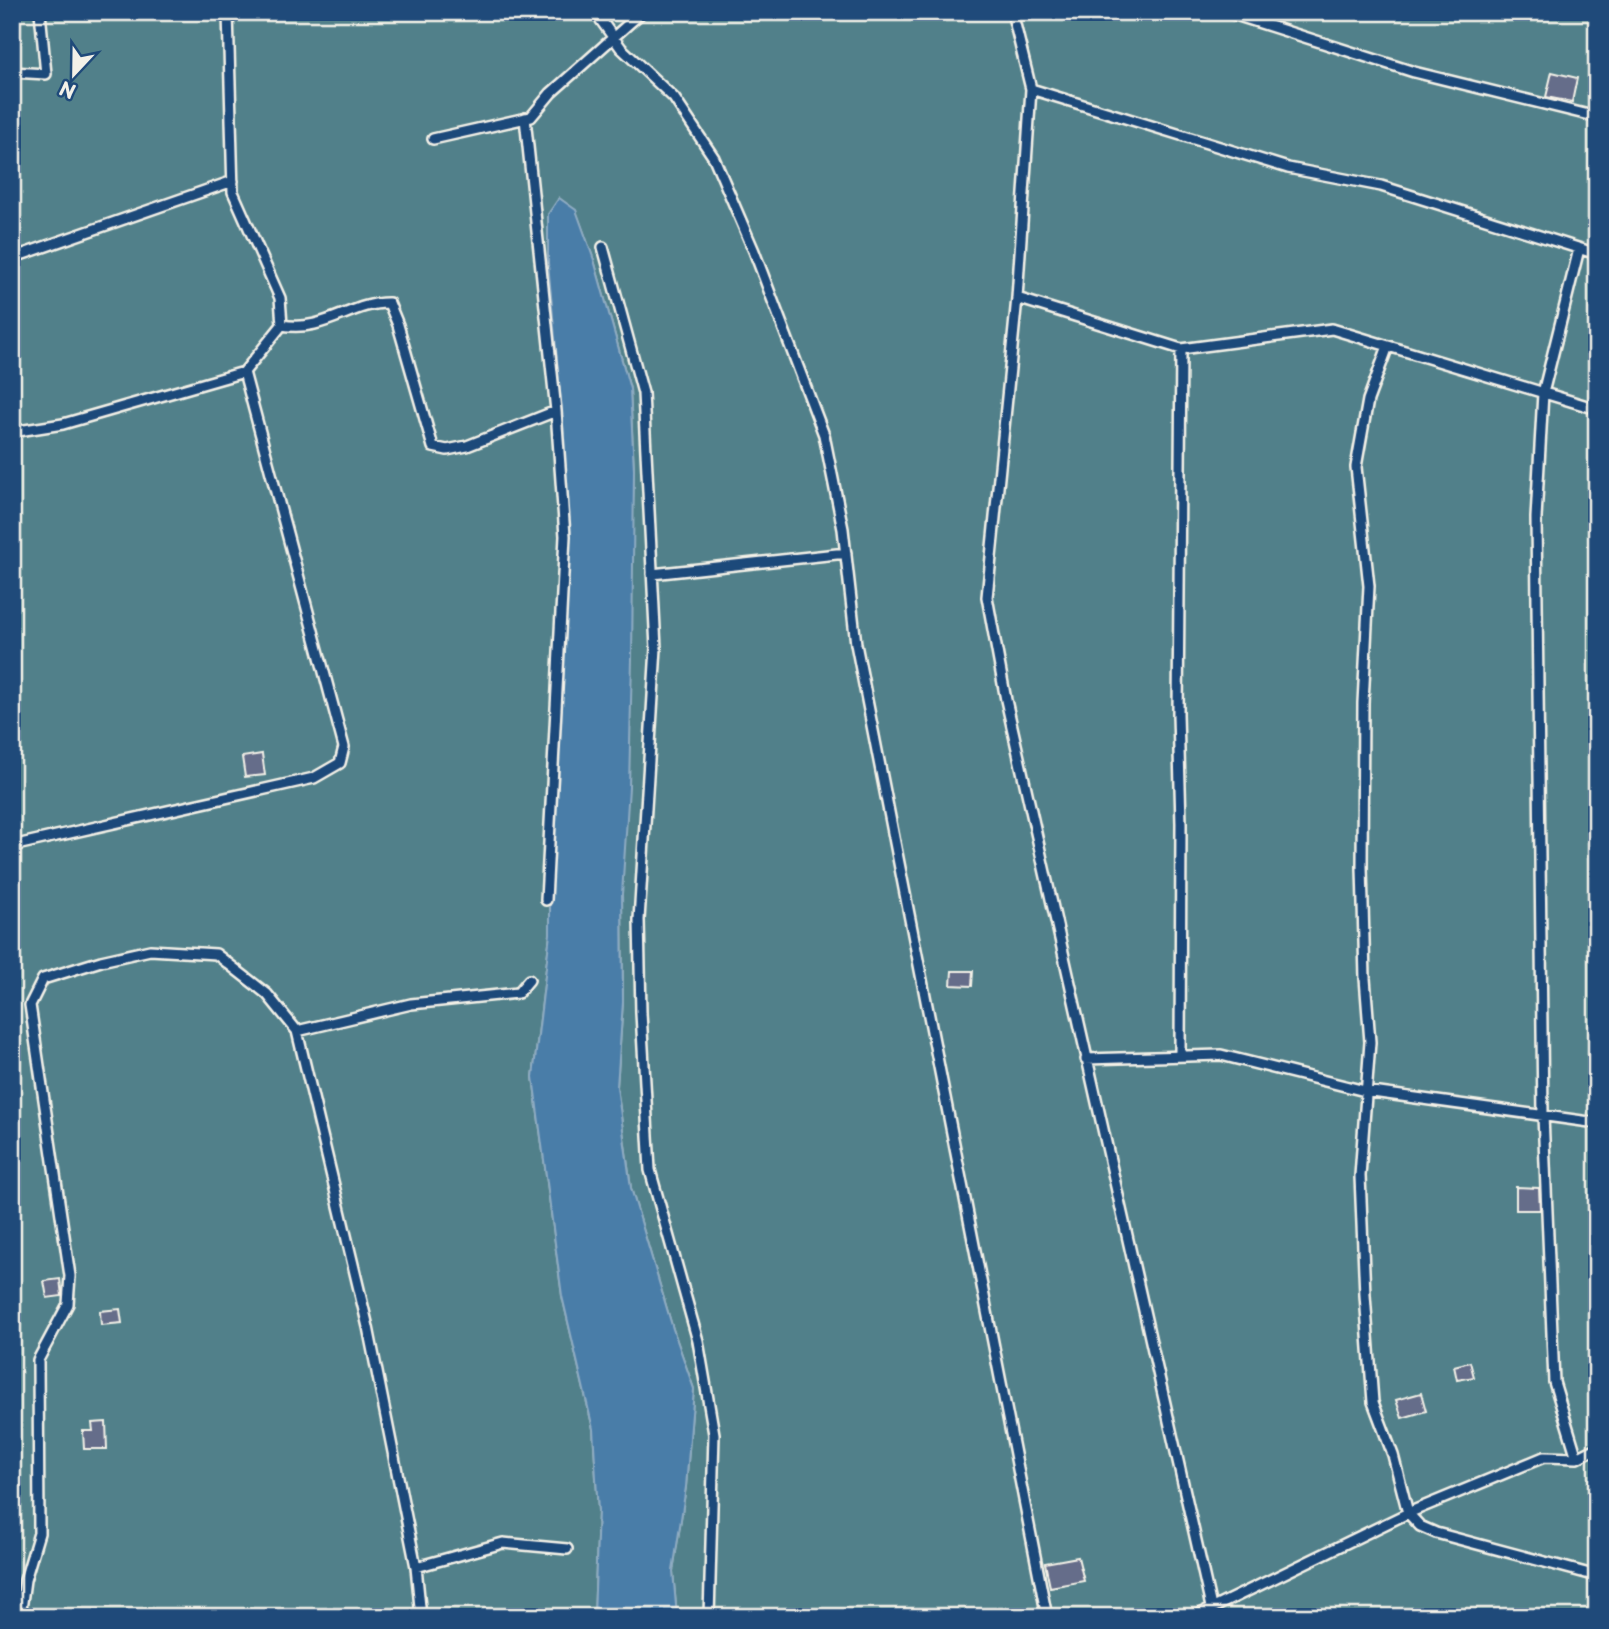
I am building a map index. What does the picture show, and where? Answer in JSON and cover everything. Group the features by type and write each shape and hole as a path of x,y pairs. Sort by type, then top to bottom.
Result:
{"lane":[{"path":"12,72 46,74 40,12"},
{"path":"12,432 63,424 244,372 282,325 280,298 233,192 228,12"},
{"path":"595,12 621,48 674,98 714,158 754,251 824,435 846,553 856,644 1046,1617"},
{"path":"433,139 531,117 551,93 642,12"},
{"path":"1012,12 1031,89 1017,298 987,597 1006,700 1211,1607"},
{"path":"1226,12 1414,72 1597,117"},
{"path":"1031,89 1288,168 1381,186 1597,254"},
{"path":"525,118 556,411 565,536 545,900"},
{"path":"12,258 233,181"},
{"path":"603,247 643,393 656,648 639,920 641,1013 650,1170 698,1341 714,1434 709,1617"},
{"path":"1577,1458 1554,1382 1543,1115 1536,518 1544,393 1579,248"},
{"path":"1017,298 1181,349 1332,329 1597,409"},
{"path":"282,325 293,327 328,322 375,303 389,303 398,325 433,447 447,450 467,446 556,411"},
{"path":"1388,346 1368,400 1356,467 1369,586 1363,758 1363,908 1370,1042 1360,1176 1373,1402 1393,1455 1408,1513 1420,1526 1436,1533 1597,1576"},
{"path":"1180,1056 1181,823 1178,700 1181,349"},
{"path":"12,846 314,778 340,763 344,747 244,372"},
{"path":"652,574 846,553"},
{"path":"20,1617 25,1580 39,1533 38,1360 68,1304 70,1276 30,1005 43,979 101,961 150,950 216,954 267,994 297,1031 368,1327 416,1567 421,1617"},
{"path":"297,1031 411,1004 518,993 529,980"},
{"path":"1086,1059 1221,1055 1365,1091 1597,1123"},
{"path":"1194,1617 1408,1513 1544,1457 1577,1458 1597,1448"},
{"path":"416,1567 503,1544 567,1549"}],"green space":[{"path":"12,12 1597,12 1597,1617 677,1617 673,1571 686,1487 694,1389 631,1188 617,1087 623,1002 622,894 634,470 630,389 594,260 576,211 559,198 566,571 558,786 550,846 550,934 533,1077 562,1296 593,1429 598,1511 594,1617 12,1617"}],"water":[{"path":"559,198 576,210 594,260 630,389 634,470 632,659 629,787 622,894 623,1002 617,1087 631,1188 694,1389 686,1487 673,1571 677,1617 594,1617 598,1511 593,1429 562,1296 533,1077 550,934 550,846 558,786 566,571 563,425 548,263 548,214"}],"building":[{"path":"1552,72 1577,78 1572,102 1546,97"},
{"path":"262,754 265,775 245,777 242,757"},
{"path":"952,971 973,971 972,986 951,985"},
{"path":"1516,1187 1539,1188 1540,1210 1516,1210"},
{"path":"60,1279 62,1296 47,1298 44,1281"},
{"path":"120,1309 122,1323 101,1325 100,1311"},
{"path":"1470,1362 1474,1377 1457,1380 1454,1366"},
{"path":"1421,1393 1426,1411 1402,1418 1396,1400"},
{"path":"106,1422 107,1449 84,1449 83,1431 93,1431 92,1423"},
{"path":"1078,1557 1084,1581 1050,1587 1045,1563"}]}
